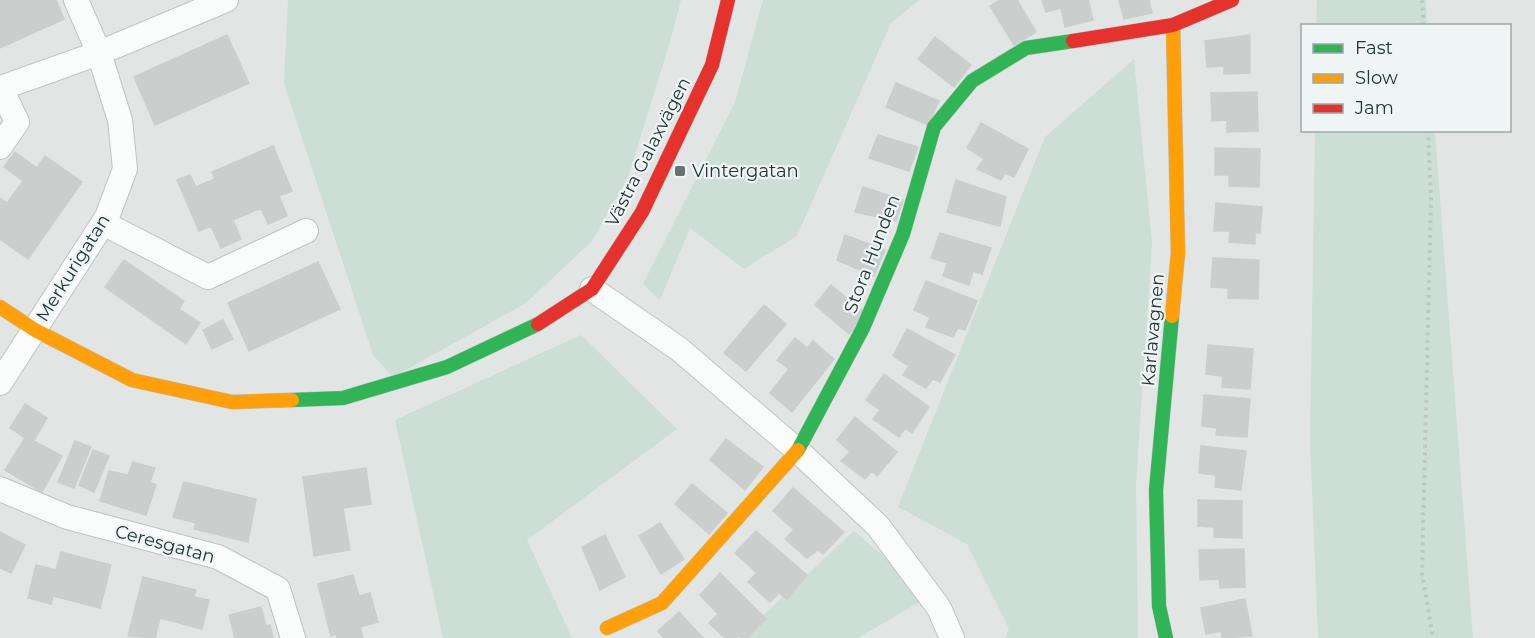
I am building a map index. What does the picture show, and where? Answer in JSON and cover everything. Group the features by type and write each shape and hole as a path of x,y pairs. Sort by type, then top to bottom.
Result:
{"street":[{"name":"Merkurigatan","path":"0,383 103,222 125,169 120,120 99,53 76,0"},
{"path":"0,147 17,122 1,88 99,53 226,0"},
{"name":"Västra Galaxvägen","path":"0,307 35,330 132,380 232,402 343,398 447,367 533,328 592,289 642,212 679,136 712,65 728,0"},
{"name":"Stora Hunden","path":"607,628 662,603 798,451 864,328 903,234 934,127 972,81 1026,48 1173,25 1232,0"},
{"name":"Karlavagnen","path":"1166,638 1159,606 1156,490 1178,253 1173,25"},
{"path":"103,222 208,277 306,231"},
{"path":"592,289 680,349 798,451 878,526 939,608 952,638"},
{"name":"Ceresgatan","path":"0,489 67,517 218,557 228,562 278,589 293,638"}],"path":[{"path":"1422,0 1424,24"},
{"path":"1428,132 1431,199 1422,574 1433,638"}],"shaded area":[{"path":"288,0 681,0 628,177 592,241 526,303 393,377 373,355 284,83"},
{"path":"763,0 919,0 891,23 797,236 744,269 690,228 660,300 643,284 735,102"},
{"path":"1317,0 1426,0 1427,24 1316,24"},
{"path":"1134,59 1152,243 1136,484 1138,638 1005,638 1009,629 967,544 898,507 1045,137"},
{"path":"1315,132 1435,132 1473,638 1318,638 1310,442"},
{"path":"581,335 677,429 527,540 572,638 443,638 395,420"},
{"path":"854,531 930,596 858,638 739,638"}],"building":[{"path":"0,0 56,0 64,19 0,48"},
{"path":"1000,0 1017,0 1036,32 1014,45 990,6"},
{"path":"1042,0 1088,0 1093,20 1065,27 1061,8 1046,12"},
{"path":"1119,0 1149,0 1152,13 1124,19"},
{"path":"227,35 249,83 155,125 134,77"},
{"path":"1250,35 1250,73 1224,74 1224,66 1207,67 1205,41"},
{"path":"935,37 971,65 954,87 918,59"},
{"path":"896,83 939,101 928,125 886,107"},
{"path":"1257,92 1258,131 1227,132 1227,120 1212,121 1211,93"},
{"path":"981,123 1028,149 1014,177 1005,173 1001,180 977,169 984,159 967,148"},
{"path":"878,135 918,147 909,171 869,158"},
{"path":"273,146 292,191 279,196 287,216 268,224 261,208 233,220 241,239 221,248 211,226 199,231 177,180 190,175 196,187 215,179 212,172"},
{"path":"1215,148 1260,149 1259,187 1229,186 1229,175 1215,175"},
{"path":"15,152 37,168 45,156 82,182 28,259 0,239 0,198 7,203 23,181 4,167"},
{"path":"956,180 1006,197 1000,226 947,212"},
{"path":"863,187 903,200 896,221 855,212"},
{"path":"1216,203 1262,207 1260,233 1255,233 1255,244 1229,242 1230,231 1214,231"},
{"path":"940,233 991,248 982,274 973,271 969,285 943,276 947,263 931,258"},
{"path":"845,235 885,250 874,276 837,260"},
{"path":"1213,258 1259,260 1258,299 1228,298 1228,288 1211,287"},
{"path":"124,260 184,301 179,309 200,323 186,344 105,287"},
{"path":"318,262 340,309 249,351 228,303"},
{"path":"926,281 977,301 965,330 958,328 953,337 926,327 930,317 914,310"},
{"path":"831,285 865,313 849,334 815,305"},
{"path":"764,305 786,324 746,371 724,353"},
{"path":"223,320 233,339 212,349 203,330"},
{"path":"907,329 955,355 940,382 933,379 926,388 903,375 909,366 893,356"},
{"path":"795,338 807,348 813,341 834,359 792,412 770,393 789,369 777,360"},
{"path":"1208,345 1253,349 1250,389 1222,387 1223,376 1206,374"},
{"path":"884,374 929,407 912,433 905,428 899,437 873,419 880,410 866,400"},
{"path":"1204,395 1250,399 1247,437 1216,435 1217,428 1202,426"},
{"path":"25,404 47,418 34,441 62,456 42,492 5,470 25,438 10,428"},
{"path":"855,417 897,452 877,476 872,471 865,479 841,461 850,452 837,440"},
{"path":"726,439 763,467 745,490 710,460"},
{"path":"75,441 91,447 74,488 58,482"},
{"path":"1201,446 1246,451 1241,490 1215,487 1216,475 1199,473"},
{"path":"93,450 109,456 94,492 79,485"},
{"path":"133,462 155,468 150,482 156,485 146,515 100,501 109,471 128,475"},
{"path":"366,468 371,504 343,508 350,550 314,556 303,477"},
{"path":"184,482 256,499 248,542 194,529 196,523 173,517"},
{"path":"692,484 727,513 709,534 675,504"},
{"path":"793,488 844,532 823,554 818,550 807,558 785,539 794,530 773,511"},
{"path":"1198,500 1242,501 1242,538 1214,537 1214,527 1198,526"},
{"path":"660,523 684,559 661,574 639,536"},
{"path":"756,531 807,575 787,599 779,593 770,602 748,582 757,573 735,553"},
{"path":"0,532 25,545 11,573 0,568"},
{"path":"605,535 625,577 600,590 582,547"},
{"path":"1244,549 1245,587 1220,588 1219,579 1200,580 1199,550"},
{"path":"61,552 111,565 100,608 53,596 51,604 28,598 36,565 56,570"},
{"path":"720,573 766,619 747,638 739,635 736,638 725,638 709,623 718,614 700,595"},
{"path":"353,575 359,596 370,593 378,622 360,627 363,638 337,638 336,634 331,636 318,584"},
{"path":"143,577 196,590 194,597 209,600 202,629 160,618 155,638 128,636"},
{"path":"1245,599 1252,636 1222,638 1221,631 1206,634 1201,608"},
{"path":"261,607 266,626 270,625 273,638 235,638 229,615"},
{"path":"679,612 703,638 664,638 658,631"}],"traffic: fast":[{"path":"798,450 863,328 903,234 934,127 972,81 1026,48 1073,41"},
{"path":"1166,638 1159,606 1156,490 1172,316"},
{"path":"292,400 343,398 447,367 538,324"}],"traffic: slow":[{"path":"1172,316 1178,253 1173,25"},
{"path":"0,307 35,330 132,380 232,402 292,400"},
{"path":"607,628 662,603 798,450"}],"traffic: jam":[{"path":"538,324 592,289 642,212 712,65 728,0"},
{"path":"1073,41 1173,25 1232,0"}],"place":[{"name":"Vintergatan","path":"680,171"}]}
